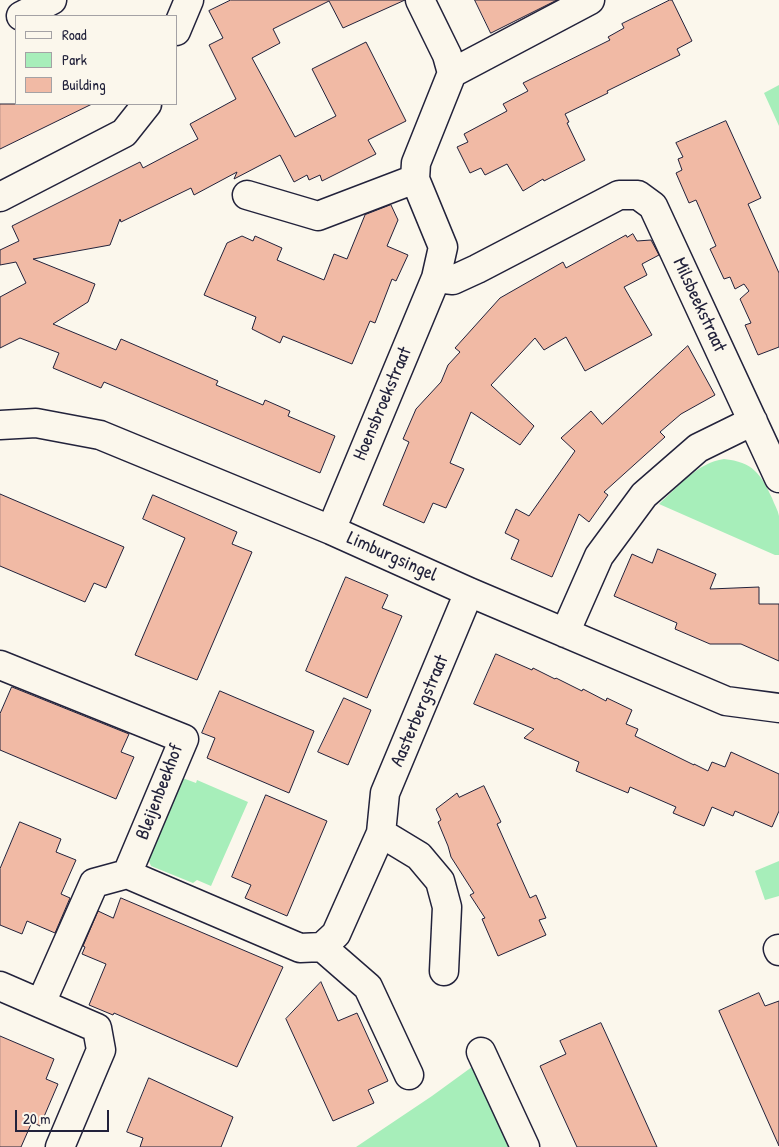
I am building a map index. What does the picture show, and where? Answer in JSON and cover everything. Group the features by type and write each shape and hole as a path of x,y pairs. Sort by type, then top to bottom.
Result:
{"street":[{"path":"23,15 52,0"},
{"path":"178,26 189,0"},
{"path":"247,195 318,216 415,179 416,163 452,73 447,55 420,0"},
{"path":"452,73 590,0"},
{"path":"0,27 15,19"},
{"path":"0,197 124,133 145,105"},
{"name":"Hoensbroekstraat","path":"331,530 436,278 443,246 415,179"},
{"name":"Milsbeekstraat","path":"436,278 453,280 619,195 638,195 652,206 779,478"},
{"path":"565,633 599,556 644,494 698,448 753,422"},
{"name":"Limburgsingel","path":"0,425 36,423 100,435 331,530 469,592 726,701 779,708"},
{"name":"Aasterbergstraat","path":"322,947 336,934 381,833 385,793 469,592"},
{"name":"Bleijenbeekhof","path":"0,666 184,739 127,874"},
{"path":"381,833 419,856 440,881 447,907 444,971"},
{"path":"41,1003 94,883 127,874 300,948 322,947 368,987 409,1075"},
{"path":"0,986 97,1028 101,1050 60,1147"},
{"path":"481,1052 524,1147"}],"green space":[{"path":"779,85 779,126 764,93"},
{"path":"724,459 749,466 764,482 779,516 779,555 775,555 659,504 697,470 714,461"},
{"path":"180,777 196,783 197,780 248,802 211,886 197,880 193,883 151,866 146,854"},
{"path":"779,861 779,896 765,900 755,871"},
{"path":"476,1064 512,1147 356,1147 432,1096"}],"building":[{"path":"231,0 405,0 343,28 329,1 273,29 280,43 252,58 295,137 336,116 312,69 366,42 406,121 368,140 376,154 322,181 320,175 309,180 307,175 294,182 280,155 234,179 237,172 194,195 191,188 121,222 120,219 110,245 33,259 95,284 88,302 53,324 116,350 121,339 218,381 216,385 263,405 265,400 290,411 288,416 335,436 320,473 104,382 101,388 53,368 59,353 20,338 0,348 0,297 26,283 16,262 0,265 0,250 19,241 12,226 140,162 143,168 198,139 190,124 236,99 209,45 223,38 209,11"},
{"path":"475,0 557,0 491,33"},
{"path":"672,0 692,41 677,49 680,55 565,114 569,122 567,123 585,160 544,181 543,179 523,191 507,164 485,175 481,168 470,173 457,147 468,142 464,134 507,111 503,104 528,91 523,83 610,40 608,37 624,28 622,24"},
{"path":"0,104 90,105 0,149"},
{"path":"726,121 761,198 748,204 779,273 779,347 758,355 745,325 751,323 740,299 749,291 744,284 735,289 730,277 724,279 710,249 716,246 696,200 689,203 676,173 682,170 678,159 683,157 676,143"},
{"path":"391,205 398,220 387,246 408,255 396,281 392,279 375,323 370,321 352,364 283,336 280,343 252,329 256,317 204,295 227,243 242,236 253,241 255,236 282,248 277,260 324,280 334,254 347,259 365,215"},
{"path":"633,234 637,241 651,240 659,255 642,264 647,275 624,287 652,335 585,371 566,337 544,350 535,338 491,385 534,426 520,445 471,412 450,463 464,469 446,508 433,503 424,523 383,505 409,442 403,439 416,409 441,382 448,365 460,352 455,348 500,298 563,262 566,268 626,235 627,237"},
{"path":"688,346 715,395 681,414 660,432 665,437 604,492 608,495 589,522 579,514 552,577 511,559 519,540 505,533 516,509 529,516 575,451 561,438 591,411 602,424"},
{"path":"0,494 124,547 106,588 94,583 85,602 0,566"},
{"path":"153,495 237,532 232,544 252,552 197,680 135,655 185,538 143,519"},
{"path":"658,549 716,574 710,589 759,587 759,604 779,604 779,661 741,644 710,644 675,629 677,623 614,596 632,554 652,563"},
{"path":"346,577 388,595 382,608 402,616 367,698 306,671"},
{"path":"496,654 532,670 533,668 582,691 583,689 606,701 607,698 632,710 626,724 638,729 635,736 708,771 712,762 725,767 731,752 779,774 779,811 772,827 735,811 733,816 712,807 704,826 673,813 676,807 630,787 628,793 576,771 579,762 524,738 534,729 474,704"},
{"path":"12,687 129,734 121,752 134,757 116,799 0,750 0,714"},
{"path":"220,691 314,731 289,793 207,758 215,738 202,733"},
{"path":"344,698 371,710 348,765 318,752"},
{"path":"484,786 501,822 497,824 530,898 536,895 546,918 539,920 546,935 498,956 482,919 485,918 470,895 474,893 451,857 438,822 441,820 436,809 457,793 459,797"},
{"path":"266,795 327,821 287,916 245,898 251,885 232,877"},
{"path":"20,822 61,839 56,852 76,860 61,894 70,898 55,933 27,921 22,934 0,925 0,869"},
{"path":"121,898 283,967 237,1067 114,1013 113,1015 89,1005 106,964 82,954 85,947 83,946 98,911 113,918"},
{"path":"321,982 338,1021 357,1013 388,1081 368,1090 374,1103 333,1121 286,1019"},
{"path":"759,993 765,1006 779,1001 779,1146 719,1011"},
{"path":"601,1023 657,1147 577,1147 540,1066 566,1054 560,1041"},
{"path":"0,1036 54,1059 46,1079 58,1084 40,1126 32,1122 21,1147 0,1147"},
{"path":"149,1078 233,1117 221,1147 140,1147 143,1138 127,1132"}]}
